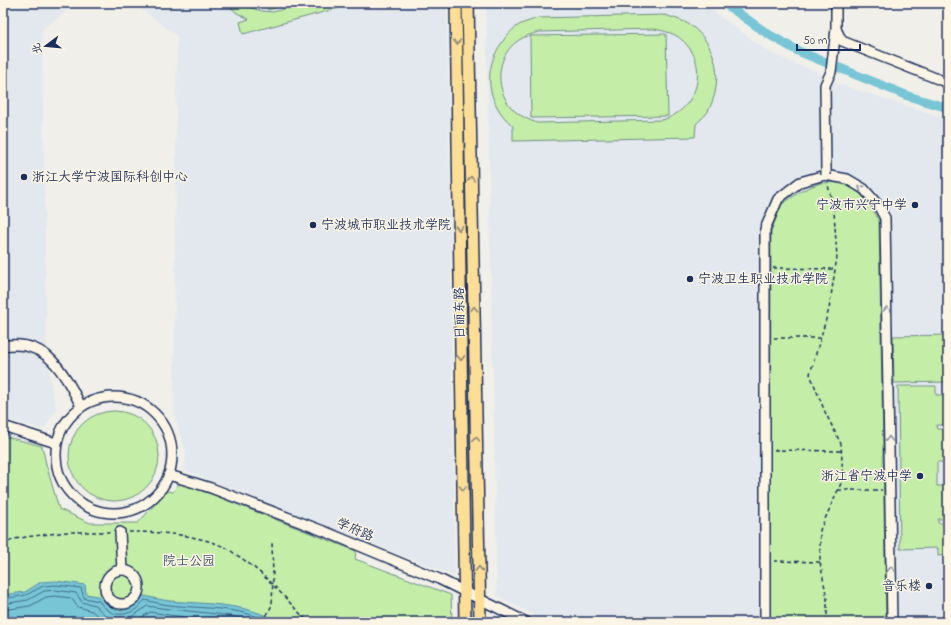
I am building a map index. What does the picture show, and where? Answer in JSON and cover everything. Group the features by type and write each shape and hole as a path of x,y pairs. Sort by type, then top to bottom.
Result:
{"main road":[{"name":"日丽东路","path":"456,3 465,622"},
{"name":"日丽东路","path":"468,3 480,622"}],"street":[{"path":"826,173 825,85 831,72 836,29 836,3"},
{"path":"836,29 842,41 948,83"},
{"path":"766,622 765,229 778,199 800,182 825,175 847,179 864,189 878,205 885,218 892,622"},
{"path":"3,346 9,345 32,347 44,353 57,365 71,385 81,406"},
{"path":"110,396 130,398 147,406 161,420 170,437 172,456 169,475 158,494 141,507 120,513 98,512 78,502 64,486 56,465 56,443 63,425 75,410 81,406 92,400 110,396"},
{"path":"3,426 56,443"},
{"name":"学府路","path":"169,475 211,488 326,532 439,579 526,622"},
{"path":"120,532 122,570"}],"path":[{"path":"826,173 834,212 837,257 829,309 810,374 825,412 842,444 843,479 820,530 820,562 827,599 827,622"},
{"path":"765,268 835,269"},
{"path":"765,338 820,338"},
{"path":"765,450 842,451"},
{"path":"838,490 890,490"},
{"path":"3,545 14,539 67,532 146,532 200,539 223,546 243,559 273,584 308,622"},
{"path":"264,622 272,605 272,543"},
{"path":"765,561 820,562"}],"shaded area":[{"name":"浙江大学宁波国际科创中心","path":"3,3 79,3 42,29 46,325 50,382 56,408 44,429 3,419"},
{"name":"宁波城市职业技术学院","path":"133,3 447,3 455,576 184,470 186,452 174,414 177,36"},
{"name":"宁波卫生职业技术学院","path":"486,3 702,3 770,53 814,71 832,82 948,119 948,622 547,622 497,596"}],"green space":[{"path":"226,3 243,3 248,7 273,12 304,3 357,3 243,34 240,22 249,19 237,13"},
{"path":"266,3 293,3 268,10"},
{"path":"491,3 663,3 663,4 491,6"},
{"path":"665,15 681,20 690,25 700,33 713,54 717,78 716,90 712,102 707,113 696,124 695,137 513,141 513,126 497,107 492,96 490,74 492,63 496,52 510,32 521,24 538,18","holes":["654,29 669,33 682,40 691,50 696,62 698,74 696,86 684,107 674,115 662,120 537,123 516,112 504,95 501,86 501,65 505,55 511,47 526,36 539,32"]},
{"path":"666,34 668,116 531,118 530,36"},
{"path":"820,183 839,183 852,188 868,203 879,221 886,622 770,622 771,231 782,204 803,190"},
{"path":"948,335 948,382 894,383 893,336"},
{"path":"898,386 936,386 936,395 948,395 948,425 936,425 937,429 948,429 948,462 937,462 937,486 948,486 948,519 938,519 938,523 948,523 948,555 938,556 938,548 900,549"},
{"path":"105,411 123,411 139,418 152,431 159,447 159,465 152,481 139,494 123,501 105,501 89,494 76,481 69,465 69,447 76,431 89,418"},
{"name":"院士公园","path":"3,436 42,446 59,509 90,523 138,523 167,491 173,492 180,482 356,551 355,559 451,595 452,622 3,622"}],"water":[{"path":"56,581 85,585 86,594 102,597 106,603 117,610 129,609 134,606 138,602 140,595 166,601 211,604 240,608 253,611 277,622 3,622 3,595 25,592 41,582"}],"waterway":[{"path":"724,3 768,34 798,51 908,96 948,108"}],"place":[{"name":"浙江大学宁波国际科创中心","path":"24,177"},
{"name":"宁波市兴宁中学","path":"915,205"},
{"name":"宁波城市职业技术学院","path":"313,225"},
{"name":"宁波卫生职业技术学院","path":"690,279"},
{"name":"浙江省宁波中学","path":"920,476"},
{"name":"音乐楼","path":"929,586"}]}
